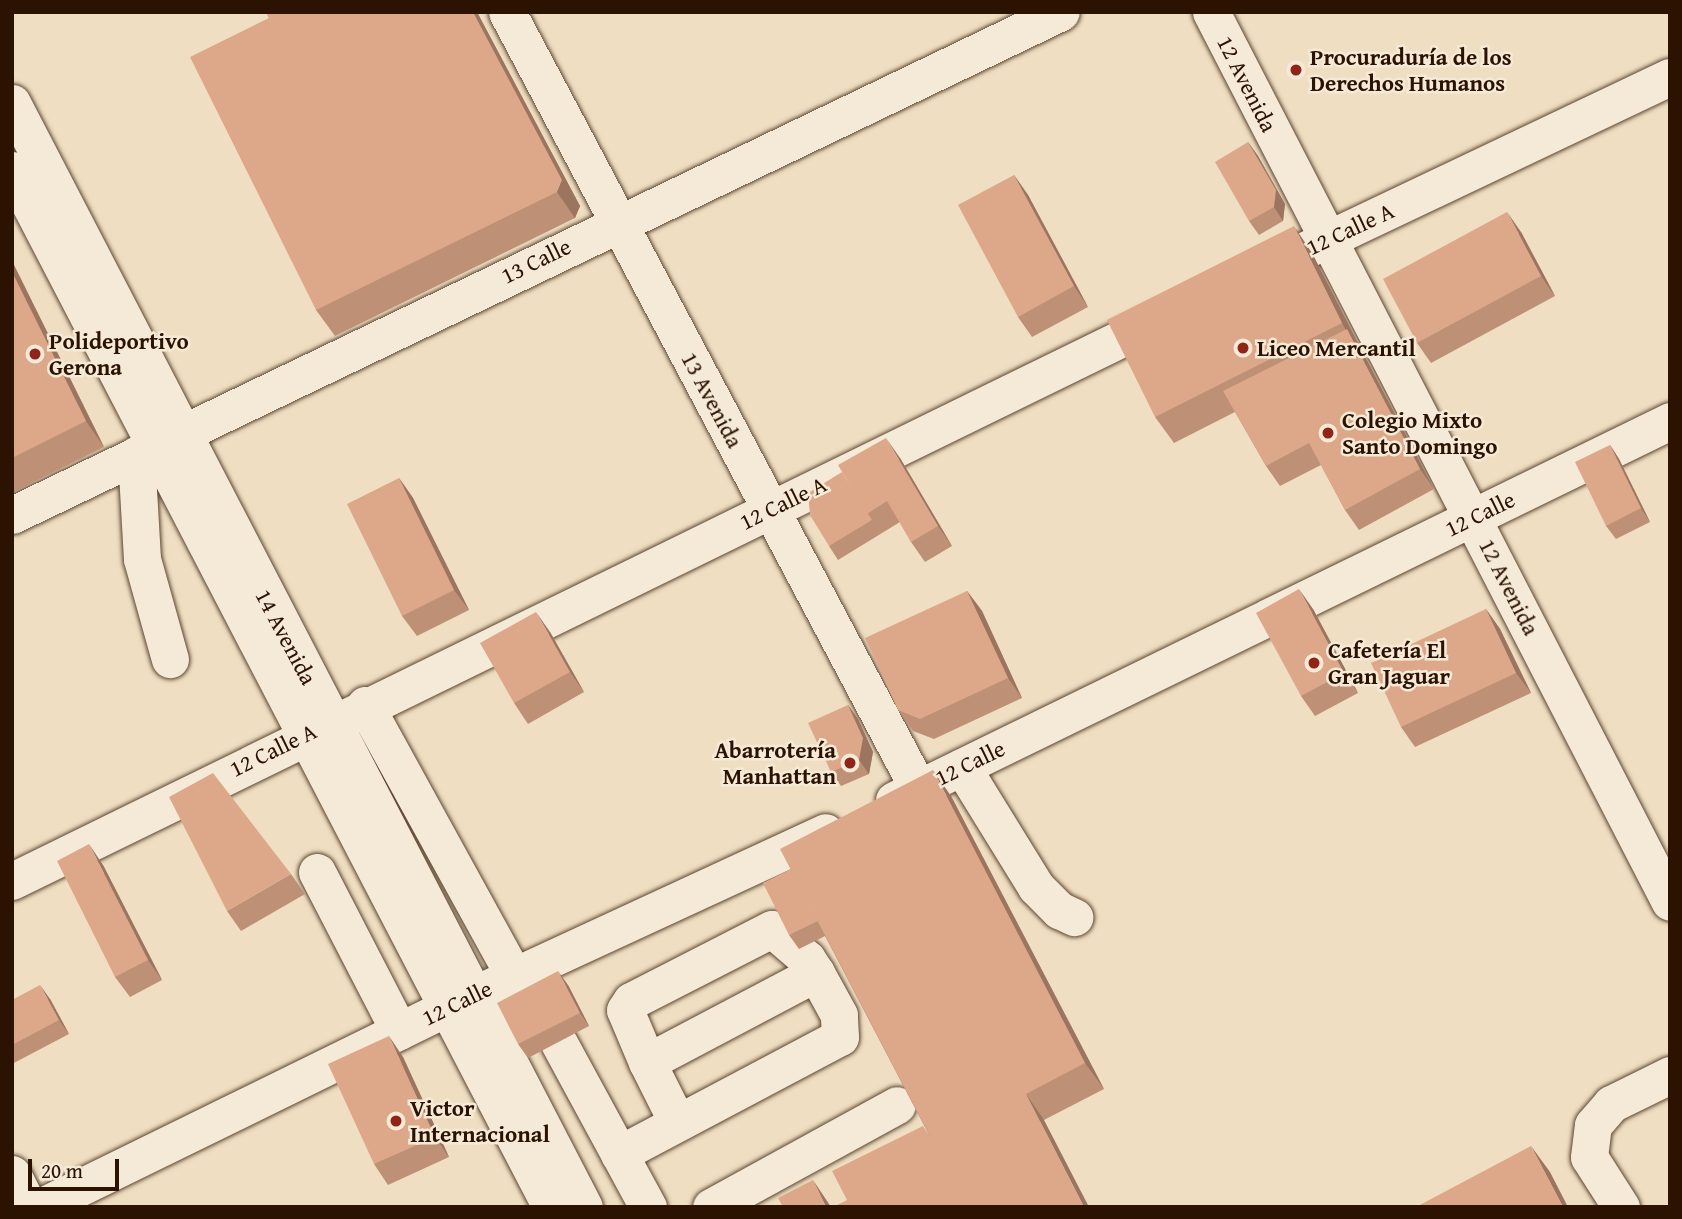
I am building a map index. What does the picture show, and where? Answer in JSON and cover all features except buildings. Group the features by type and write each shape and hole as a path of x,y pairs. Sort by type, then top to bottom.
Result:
{"street":[{"name":"13 Avenida","path":"507,12 918,788"},
{"name":"13 Calle","path":"12,515 618,222 1061,12"},
{"name":"12 Avenida","path":"1211,12 1669,899"},
{"name":"12 Calle A","path":"1237,283 1670,77"},
{"name":"14 Avenida","path":"12,103 157,445"},
{"name":"14 Avenida","path":"12,170 157,445 318,728 460,1001 584,1207"},
{"name":"12 Calle A","path":"12,881 365,705 1199,301"},
{"name":"12 Calle","path":"40,1207 460,1001 524,988 857,817 1670,421"},
{"path":"157,445 142,559 170,659"},
{"path":"365,705 524,988"},
{"path":"962,767 1036,887 1059,910 1074,917"},
{"path":"317,872 399,1031"},
{"path":"619,1154 840,1037 839,1015 816,973 807,959 772,929 631,1001 625,1010 677,1122"},
{"path":"647,1062 816,973"},
{"name":"14 Avenida","path":"460,1001 551,1207"},
{"path":"559,1043 648,1207"},
{"path":"1621,1207 1589,1157 1593,1125 1611,1104 1670,1075"},
{"path":"711,1207 897,1105"},
{"path":"12,1174 29,1207"}],"place":[{"name":"Procuraduría de los Derechos Humanos","path":"1296,70"},
{"name":"Liceo Mercantil","path":"1243,348"},
{"name":"Polideportivo Gerona","path":"35,354"},
{"name":"Colegio Mixto Santo Domingo","path":"1328,433"},
{"name":"Cafetería El Gran Jaguar","path":"1314,663"},
{"name":"Abarrotería Manhattan","path":"850,763"},
{"name":"Victor Internacional","path":"396,1121"}]}
